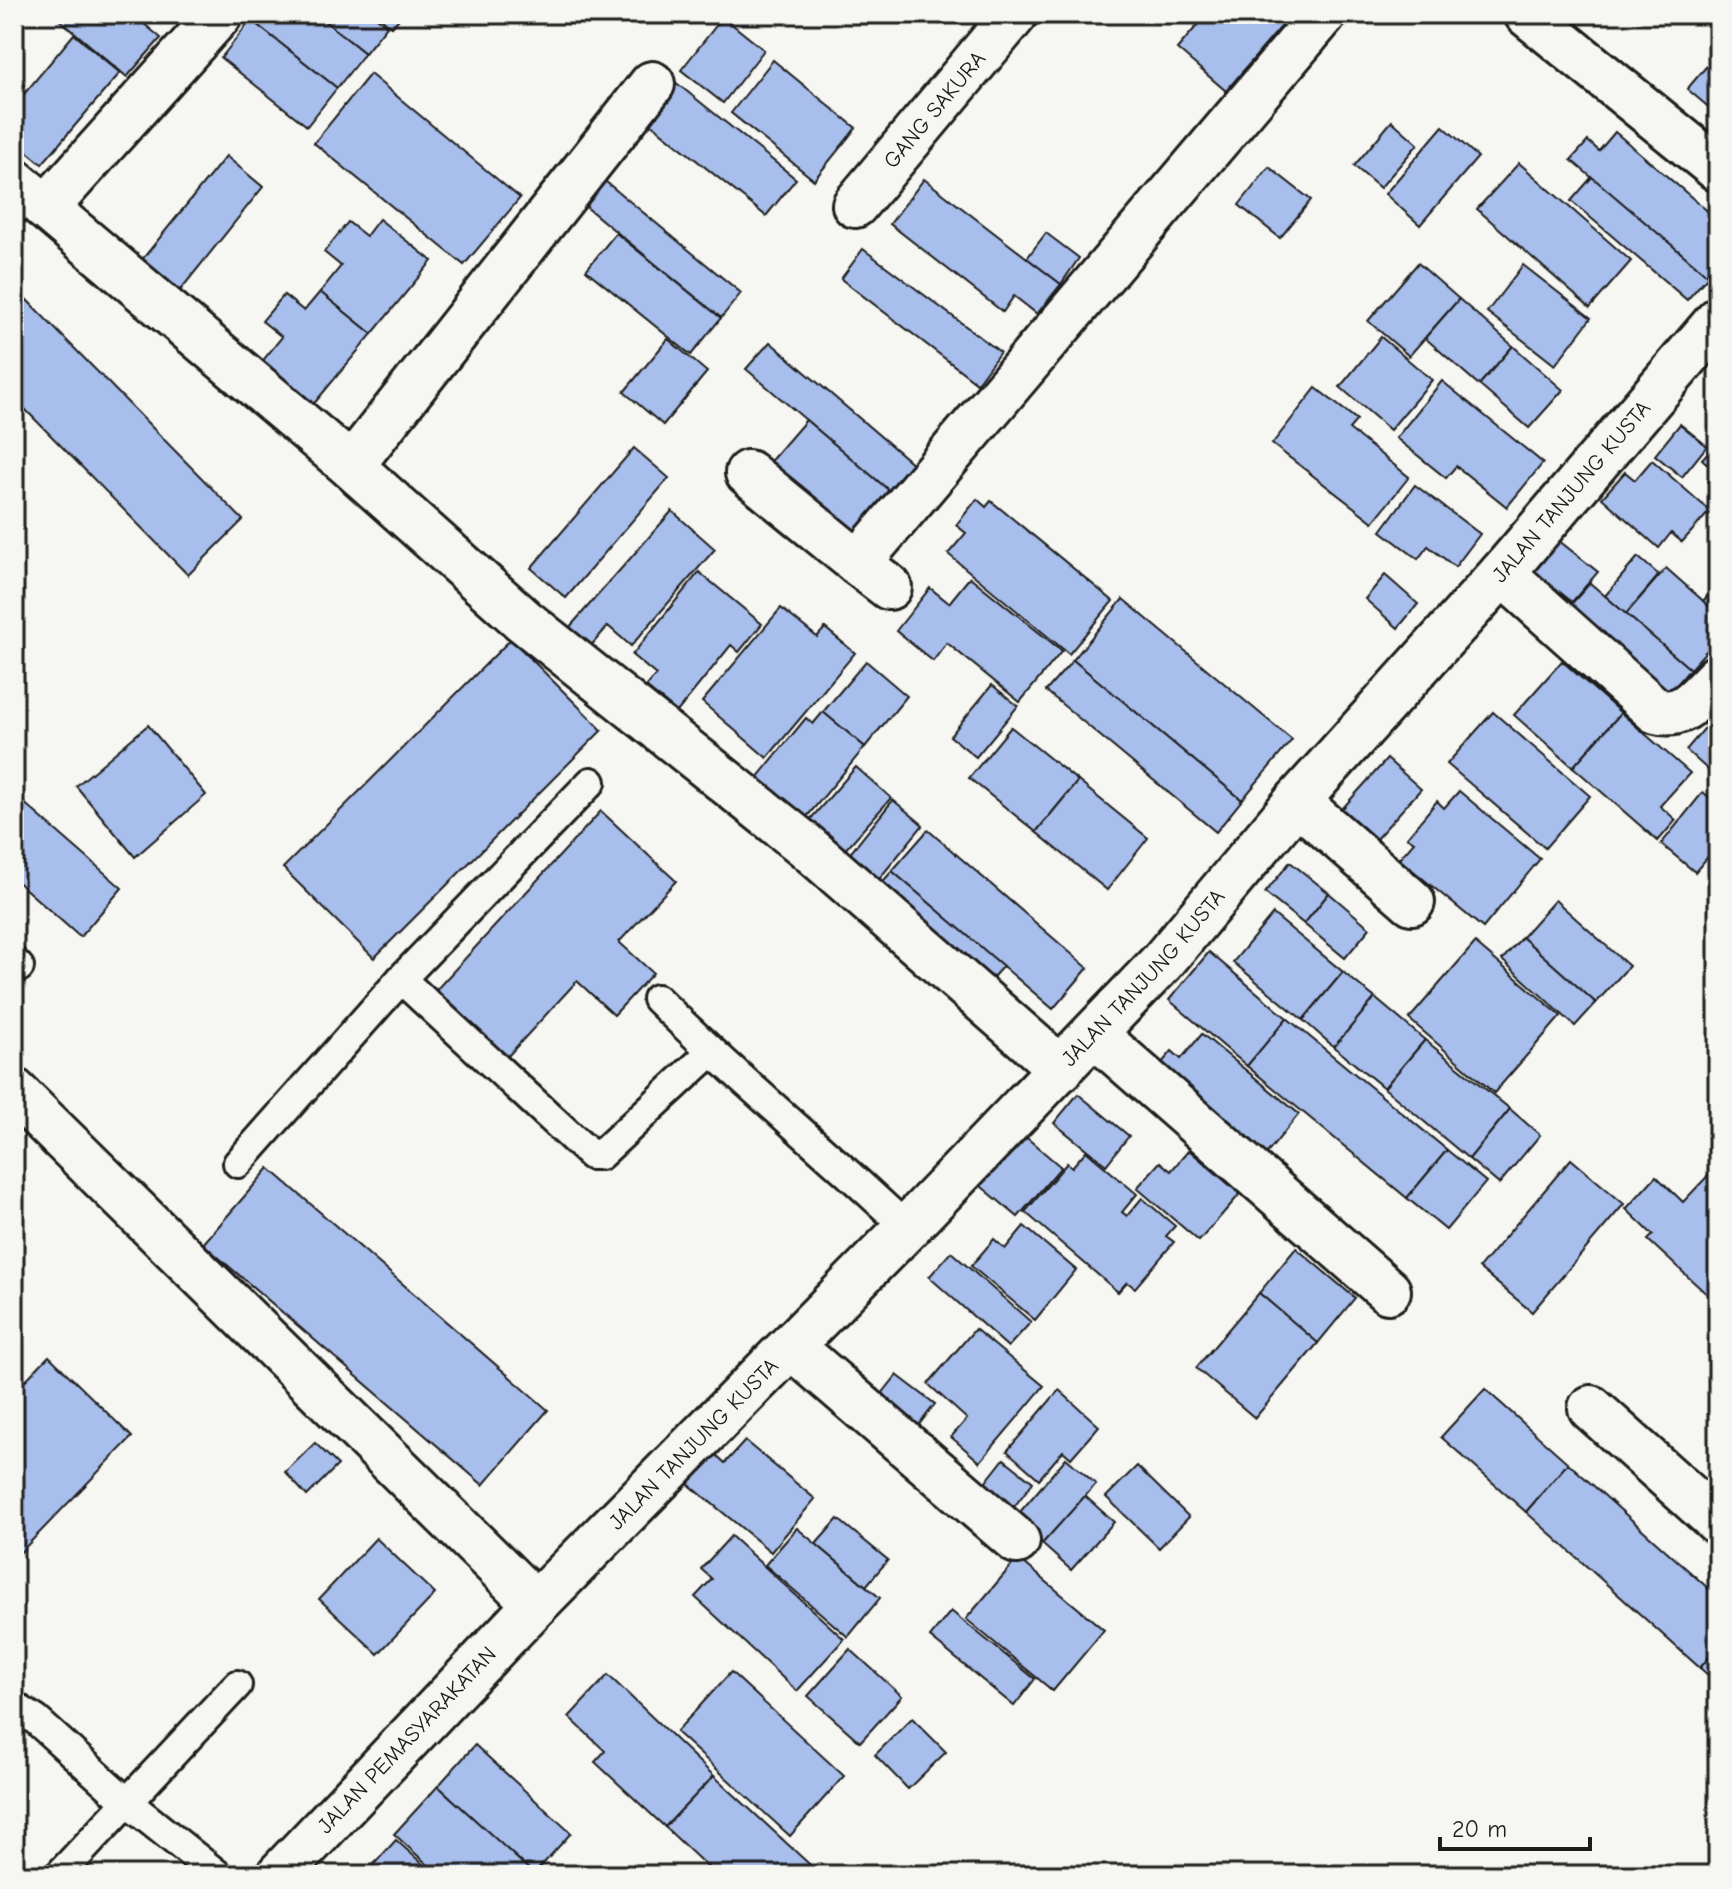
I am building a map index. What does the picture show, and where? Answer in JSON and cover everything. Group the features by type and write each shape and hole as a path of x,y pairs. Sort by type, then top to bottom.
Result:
{"street":[{"path":"220,14 30,194 351,466 523,620 805,845 1061,1069"},
{"name":"GANG SAKURA","path":"855,205 1015,14"},
{"path":"748,473 873,575 1324,14"},
{"path":"1527,14 1718,169"},
{"path":"351,466 652,84"},
{"name":"JALAN TANJUNG KUSTA","path":"536,1604 907,1228 1162,962 1297,801 1502,573 1718,320"},
{"path":"1502,573 1656,711 1670,715 1685,710 1718,677"},
{"path":"1297,801 1412,902"},
{"path":"1094,1034 1388,1291"},
{"path":"14,1091 536,1604"},
{"path":"791,1346 1017,1541"},
{"path":"1591,1408 1718,1522"},
{"name":"JALAN PEMASYARAKATAN","path":"279,1875 536,1604"}],"lane":[{"path":"238,1163 401,979 591,782"},
{"path":"401,979 591,1155 600,1155 711,1052"},
{"path":"657,999 711,1052 832,1157 907,1228"},
{"path":"59,1875 237,1685"},
{"path":"14,1706 36,1720 128,1803 218,1875"}],"building":[{"path":"53,14 139,14 136,17 161,38 127,77"},
{"path":"256,14 316,14 365,53 337,88 251,20"},
{"path":"316,14 372,14 387,26 365,53"},
{"path":"376,14 403,14 392,27"},
{"path":"1207,14 1292,14 1226,91 1177,49"},
{"path":"723,17 764,50 723,103 681,70"},
{"path":"251,20 337,88 307,126 221,58"},
{"path":"74,34 120,73 42,164 14,141 14,106"},
{"path":"1718,53 1718,115 1687,89"},
{"path":"773,60 856,128 814,180 731,113"},
{"path":"370,74 520,198 464,265 314,143"},
{"path":"674,81 796,179 766,216 644,118"},
{"path":"1392,121 1418,144 1380,188 1354,166"},
{"path":"1443,126 1478,157 1420,225 1385,194"},
{"path":"1615,132 1718,220 1718,263 1708,276 1571,160 1588,141 1599,151"},
{"path":"226,156 263,187 178,293 140,262"},
{"path":"1519,163 1631,261 1590,308 1477,209"},
{"path":"1269,167 1311,200 1280,238 1239,205"},
{"path":"594,172 741,293 721,318 574,197"},
{"path":"1592,177 1708,276 1687,300 1571,201"},
{"path":"924,179 1061,284 1037,314 1014,296 1003,312 890,224"},
{"path":"379,219 432,261 372,334 320,292 341,266 324,252 348,222 366,236"},
{"path":"616,233 721,318 691,355 586,270"},
{"path":"1046,233 1079,258 1061,284 1027,258"},
{"path":"863,249 1000,352 977,383 841,279"},
{"path":"1418,263 1459,299 1409,356 1368,321"},
{"path":"1523,265 1591,318 1555,365 1487,312"},
{"path":"320,292 372,334 312,406 260,364 282,337 262,321 284,295 304,311"},
{"path":"26,299 243,520 188,575 14,398 14,311"},
{"path":"1459,299 1513,346 1479,385 1425,338"},
{"path":"1381,337 1432,380 1390,430 1340,387"},
{"path":"668,339 707,372 663,425 624,392"},
{"path":"770,342 914,465 892,493 746,369"},
{"path":"1513,346 1563,390 1529,428 1479,385"},
{"path":"1442,381 1543,463 1507,507 1456,466 1446,478 1396,438"},
{"path":"1316,388 1357,420 1349,429 1409,477 1373,522 1272,444"},
{"path":"806,420 892,493 849,543 762,471"},
{"path":"1680,424 1707,446 1682,477 1655,455"},
{"path":"1718,441 1718,474 1702,459"},
{"path":"634,448 669,478 566,598 531,568"},
{"path":"1652,460 1710,511 1682,542 1671,533 1659,548 1602,498 1625,472 1635,480"},
{"path":"1415,485 1480,534 1455,567 1428,546 1418,559 1381,531"},
{"path":"977,499 986,507 991,501 1113,601 1069,654 948,554 966,533 956,525"},
{"path":"672,511 715,549 631,646 608,626 589,648 568,629"},
{"path":"1558,540 1598,572 1572,602 1533,570"},
{"path":"1638,557 1659,575 1626,614 1605,596"},
{"path":"1666,568 1718,614 1718,638 1690,669 1626,614"},
{"path":"699,572 762,624 739,652 731,645 677,712 646,687 656,675 632,655"},
{"path":"1385,575 1418,604 1398,628 1365,599"},
{"path":"970,577 1062,651 1020,702 947,643 933,661 896,631 930,588 949,603"},
{"path":"1590,583 1690,669 1659,706 1558,619"},
{"path":"1718,584 1718,614 1703,601"},
{"path":"1123,599 1292,740 1242,800 1073,660"},
{"path":"781,608 817,637 825,628 855,653 767,758 702,702"},
{"path":"511,639 602,730 374,958 283,868"},
{"path":"1073,660 1242,800 1216,832 1046,691"},
{"path":"866,661 907,696 865,747 823,712"},
{"path":"1562,661 1621,713 1573,767 1514,715"},
{"path":"992,685 1018,706 976,757 950,736"},
{"path":"823,712 865,747 805,819 756,779 806,718 813,724"},
{"path":"1493,712 1590,796 1545,848 1447,764"},
{"path":"1621,713 1690,773 1660,806 1676,820 1658,841 1573,767"},
{"path":"1716,715 1718,717 1718,779 1686,750"},
{"path":"148,725 206,795 135,857 76,786"},
{"path":"1011,727 1078,781 1036,832 969,778"},
{"path":"1387,759 1421,789 1376,839 1342,809"},
{"path":"856,767 891,798 843,852 808,822"},
{"path":"1078,781 1148,838 1107,890 1036,832"},
{"path":"1459,791 1540,859 1483,928 1399,859 1414,842 1407,837 1437,801 1444,808"},
{"path":"1703,792 1718,805 1718,845 1695,872 1661,844"},
{"path":"14,794 122,888 80,937 14,879"},
{"path":"893,800 923,825 870,890 840,866"},
{"path":"601,811 676,881 619,942 653,973 614,1015 577,981 507,1057 436,990"},
{"path":"928,830 1088,968 1053,1009 892,871"},
{"path":"1290,862 1329,893 1304,924 1265,893"},
{"path":"892,871 1003,966 983,988 873,893"},
{"path":"1329,893 1370,928 1345,958 1304,924"},
{"path":"1555,900 1629,966 1596,1003 1522,937"},
{"path":"1273,914 1343,972 1303,1020 1233,962"},
{"path":"1522,937 1596,1003 1575,1026 1502,960"},
{"path":"1475,943 1561,1016 1494,1093 1409,1019"},
{"path":"1209,952 1287,1018 1247,1066 1169,1000"},
{"path":"1343,972 1375,998 1334,1047 1303,1020"},
{"path":"1375,998 1425,1040 1384,1088 1334,1047"},
{"path":"1287,1018 1447,1150 1407,1198 1247,1066"},
{"path":"1202,1034 1299,1114 1256,1167 1148,1079 1172,1051 1181,1059"},
{"path":"1425,1040 1510,1109 1469,1159 1384,1088"},
{"path":"1078,1094 1129,1136 1106,1165 1054,1123"},
{"path":"1510,1109 1540,1135 1499,1184 1469,1159"},
{"path":"1013,1126 1061,1167 1018,1217 970,1177"},
{"path":"1189,1150 1240,1194 1199,1241 1137,1188 1160,1162 1171,1171"},
{"path":"1447,1150 1486,1182 1446,1230 1407,1198"},
{"path":"1086,1151 1137,1194 1122,1212 1127,1216 1142,1198 1175,1226 1166,1236 1174,1242 1135,1288 1127,1282 1118,1292 1025,1212 1067,1163 1072,1167"},
{"path":"1571,1159 1624,1204 1532,1312 1479,1268"},
{"path":"1718,1165 1718,1294 1712,1299 1648,1240 1653,1235 1626,1209 1656,1176 1683,1202"},
{"path":"269,1168 548,1410 483,1485 203,1244"},
{"path":"1024,1226 1076,1270 1035,1320 971,1266 994,1239 1005,1249"},
{"path":"1296,1248 1355,1298 1318,1343 1259,1293"},
{"path":"951,1252 1031,1322 1008,1347 929,1277"},
{"path":"1259,1293 1318,1343 1255,1418 1196,1368"},
{"path":"975,1329 1044,1386 980,1462 951,1437 967,1419 928,1384"},
{"path":"49,1356 132,1437 14,1559 14,1392"},
{"path":"897,1375 935,1404 911,1435 873,1405"},
{"path":"1485,1389 1568,1463 1526,1512 1441,1437"},
{"path":"1059,1390 1099,1426 1071,1458 1063,1451 1039,1479 1007,1451"},
{"path":"745,1441 815,1499 771,1552 687,1483 713,1452 725,1463"},
{"path":"315,1443 338,1465 307,1496 285,1472"},
{"path":"1066,1458 1096,1484 1042,1544 1014,1519"},
{"path":"1004,1459 1033,1482 1004,1520 974,1497"},
{"path":"1568,1463 1718,1597 1718,1647 1700,1668 1526,1512"},
{"path":"1137,1466 1189,1517 1159,1548 1106,1497"},
{"path":"1085,1496 1114,1522 1071,1570 1042,1544"},
{"path":"838,1519 888,1560 866,1586 816,1544"},
{"path":"797,1528 880,1598 848,1637 765,1565"},
{"path":"731,1536 844,1639 797,1691 695,1597 712,1579 701,1569"},
{"path":"376,1538 435,1594 378,1654 319,1599"},
{"path":"1018,1558 1104,1630 1053,1691 966,1619"},
{"path":"951,1611 1035,1679 1014,1706 930,1637"},
{"path":"1718,1647 1718,1684 1700,1668"},
{"path":"850,1649 902,1696 860,1742 808,1696"},
{"path":"731,1672 844,1776 790,1836 676,1732"},
{"path":"608,1675 714,1776 665,1827 595,1762 605,1751 569,1717"},
{"path":"912,1718 946,1752 908,1789 875,1755"},
{"path":"475,1745 571,1833 534,1874 438,1786"},
{"path":"714,1776 821,1875 716,1875 665,1827"},
{"path":"438,1786 534,1874 439,1875 394,1834"},
{"path":"396,1840 435,1875 364,1875"}]}
